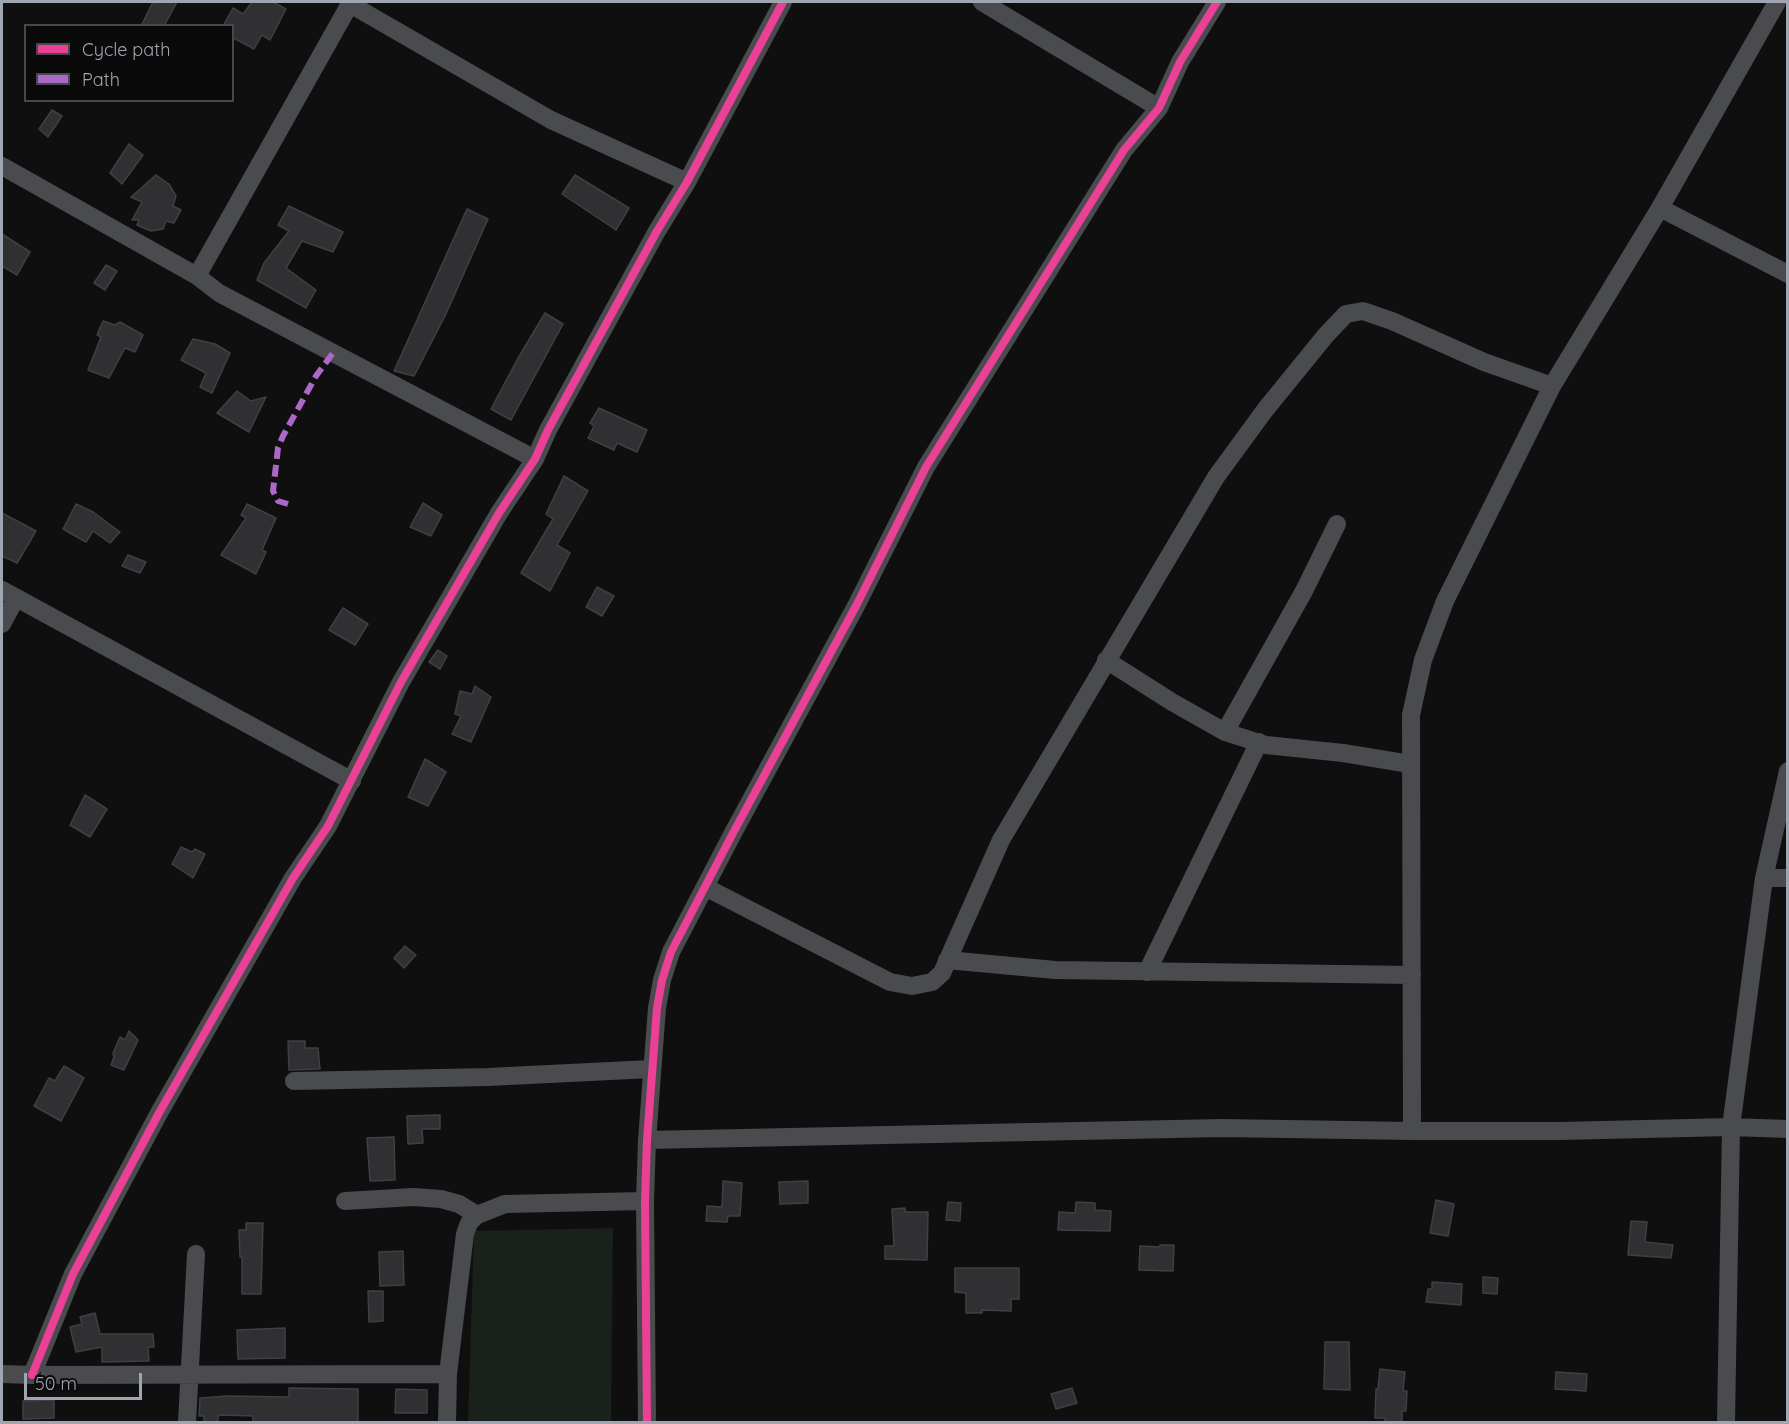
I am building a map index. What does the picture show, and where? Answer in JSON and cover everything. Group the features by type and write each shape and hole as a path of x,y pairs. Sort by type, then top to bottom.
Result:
{"street":[{"path":"32,1375 73,1274 153,1124 293,878 328,826 401,682 499,513 535,459 548,430 657,231 687,182 783,2"},
{"path":"982,2 1159,108"},
{"path":"646,1422 647,1140 657,1008 662,980 671,952 856,606 926,467 1124,150 1159,108 1180,62 1217,2"},
{"path":"1412,1131 1411,715 1423,660 1445,601 1552,386 1660,208 1777,2"},
{"path":"197,276 350,3 551,120 687,182"},
{"path":"2,166 197,276 230,298 535,459"},
{"path":"1660,208 1788,274"},
{"path":"705,887 890,982 912,987 932,982 942,973 1001,840 1216,477 1265,410 1326,334 1346,314 1363,311 1392,321 1484,362 1552,386"},
{"path":"1225,732 1304,591 1337,524"},
{"path":"2,624 9,594 352,781"},
{"path":"1106,660 1225,732 1259,742 1410,764"},
{"path":"1147,972 1259,742"},
{"path":"1726,1422 1731,1126 1764,878 1788,771"},
{"path":"1764,878 1788,878"},
{"path":"947,960 1055,970 1412,975"},
{"path":"294,1081 488,1077 651,1069"},
{"path":"647,1140 1222,1128 1560,1131 1731,1126 1788,1129"},
{"path":"345,1201 413,1197 441,1199 459,1204 477,1215"},
{"path":"447,1422 448,1374 465,1234 469,1223 477,1215 505,1204 645,1201"},
{"path":"187,1422 196,1254"},
{"path":"2,1374 448,1374"}],"shaded area":[{"path":"613,1228 611,1422 468,1422 474,1231"}],"building":[{"path":"153,2 177,2 165,24 142,24"},
{"path":"252,2 273,2 286,9 270,40 262,35 254,49 234,38 234,24 224,24 233,8 243,14"},
{"path":"52,110 62,116 48,137 39,129"},
{"path":"129,144 143,155 122,184 110,173"},
{"path":"156,175 169,184 176,196 173,206 181,210 174,223 166,221 163,229 151,231 137,225 139,220 132,220 142,202 131,197"},
{"path":"575,175 629,208 616,230 562,194"},
{"path":"289,206 343,232 333,252 302,241 286,268 316,290 306,308 257,280 264,263 289,231 278,225"},
{"path":"467,209 488,219 445,316 414,376 394,371"},
{"path":"2,234 30,252 17,275 2,266"},
{"path":"106,265 117,271 105,290 94,283"},
{"path":"545,313 563,324 511,420 491,409"},
{"path":"103,321 115,325 120,322 143,335 135,352 125,348 109,378 88,370 101,337 97,335"},
{"path":"193,339 215,344 230,353 212,393 200,387 206,373 181,360"},
{"path":"237,391 251,401 266,397 249,432 217,413"},
{"path":"599,408 647,430 637,452 617,443 614,450 588,438 594,426 590,423"},
{"path":"564,476 588,491 557,545 570,553 550,591 521,573 553,519 546,514"},
{"path":"423,503 442,515 431,536 410,527"},
{"path":"76,504 93,512 120,532 110,543 93,531 86,542 63,529"},
{"path":"247,504 276,518 262,550 266,552 256,574 221,555 246,518 241,515"},
{"path":"2,513 36,531 17,563 2,556"},
{"path":"128,555 146,562 140,573 122,566"},
{"path":"597,587 614,596 602,616 586,607"},
{"path":"343,608 368,624 355,645 329,630"},
{"path":"438,650 447,656 440,669 429,662"},
{"path":"475,686 491,697 471,742 452,734 461,716 455,714 460,691 472,694"},
{"path":"425,759 446,772 428,806 408,797"},
{"path":"85,795 107,809 90,837 70,825"},
{"path":"181,847 192,852 195,849 205,854 193,878 172,864"},
{"path":"405,946 416,955 404,968 394,958"},
{"path":"129,1031 138,1040 124,1070 111,1065 120,1037 125,1040"},
{"path":"288,1041 305,1041 305,1048 318,1048 320,1069 289,1070"},
{"path":"64,1066 84,1078 61,1121 34,1106 49,1078 55,1081"},
{"path":"440,1115 440,1129 422,1129 423,1143 408,1144 407,1116"},
{"path":"394,1137 395,1180 370,1181 367,1138"},
{"path":"723,1181 742,1183 740,1216 728,1216 727,1222 706,1221 707,1206 722,1207"},
{"path":"808,1181 808,1203 780,1204 779,1182"},
{"path":"1436,1200 1454,1204 1448,1236 1430,1233"},
{"path":"948,1202 961,1203 960,1221 946,1220"},
{"path":"1076,1202 1095,1203 1095,1210 1111,1211 1110,1231 1058,1230 1059,1212 1075,1213"},
{"path":"905,1208 905,1212 928,1212 927,1260 885,1259 885,1246 894,1246 892,1209"},
{"path":"1631,1221 1647,1222 1645,1242 1673,1245 1671,1258 1628,1255"},
{"path":"246,1223 263,1223 261,1294 242,1294 239,1230 246,1230"},
{"path":"1160,1245 1174,1245 1173,1271 1139,1270 1140,1246 1160,1247"},
{"path":"403,1251 404,1285 380,1286 379,1252"},
{"path":"955,1268 1019,1268 1019,1299 1011,1299 1011,1311 982,1310 982,1313 966,1313 966,1293 955,1292"},
{"path":"1483,1277 1498,1278 1497,1294 1483,1293"},
{"path":"1432,1282 1462,1284 1461,1305 1426,1302 1428,1289 1432,1289"},
{"path":"368,1291 383,1291 383,1321 369,1322"},
{"path":"95,1313 100,1334 153,1334 154,1347 148,1347 149,1361 102,1362 102,1347 76,1352 70,1327 82,1324 80,1317"},
{"path":"285,1328 285,1358 238,1359 237,1330"},
{"path":"1325,1342 1349,1342 1350,1390 1324,1389"},
{"path":"1380,1369 1405,1372 1403,1391 1407,1391 1406,1411 1402,1411 1402,1422 1385,1422 1385,1418 1375,1418 1376,1389 1378,1389"},
{"path":"1556,1372 1587,1374 1586,1391 1555,1389"},
{"path":"289,1388 358,1389 358,1422 253,1422 253,1416 221,1415 218,1416 218,1422 204,1422 204,1416 199,1416 200,1398 289,1397"},
{"path":"1072,1388 1077,1403 1056,1409 1051,1394"},
{"path":"396,1389 427,1390 427,1413 395,1413"},
{"path":"54,1400 54,1418 23,1419 23,1401"}],"marked path":[{"path":"288,504 278,501 273,491 278,448 316,376 333,353"}],"cycle path":[{"path":"32,1375 73,1274 159,1113 293,878 328,826 401,682 499,513 535,459 548,430 657,231 687,182 783,2"},
{"path":"647,1422 645,1201 647,1140 657,1008 662,980 671,952 856,606 926,467 1124,150 1159,108 1180,62 1217,2"}]}
